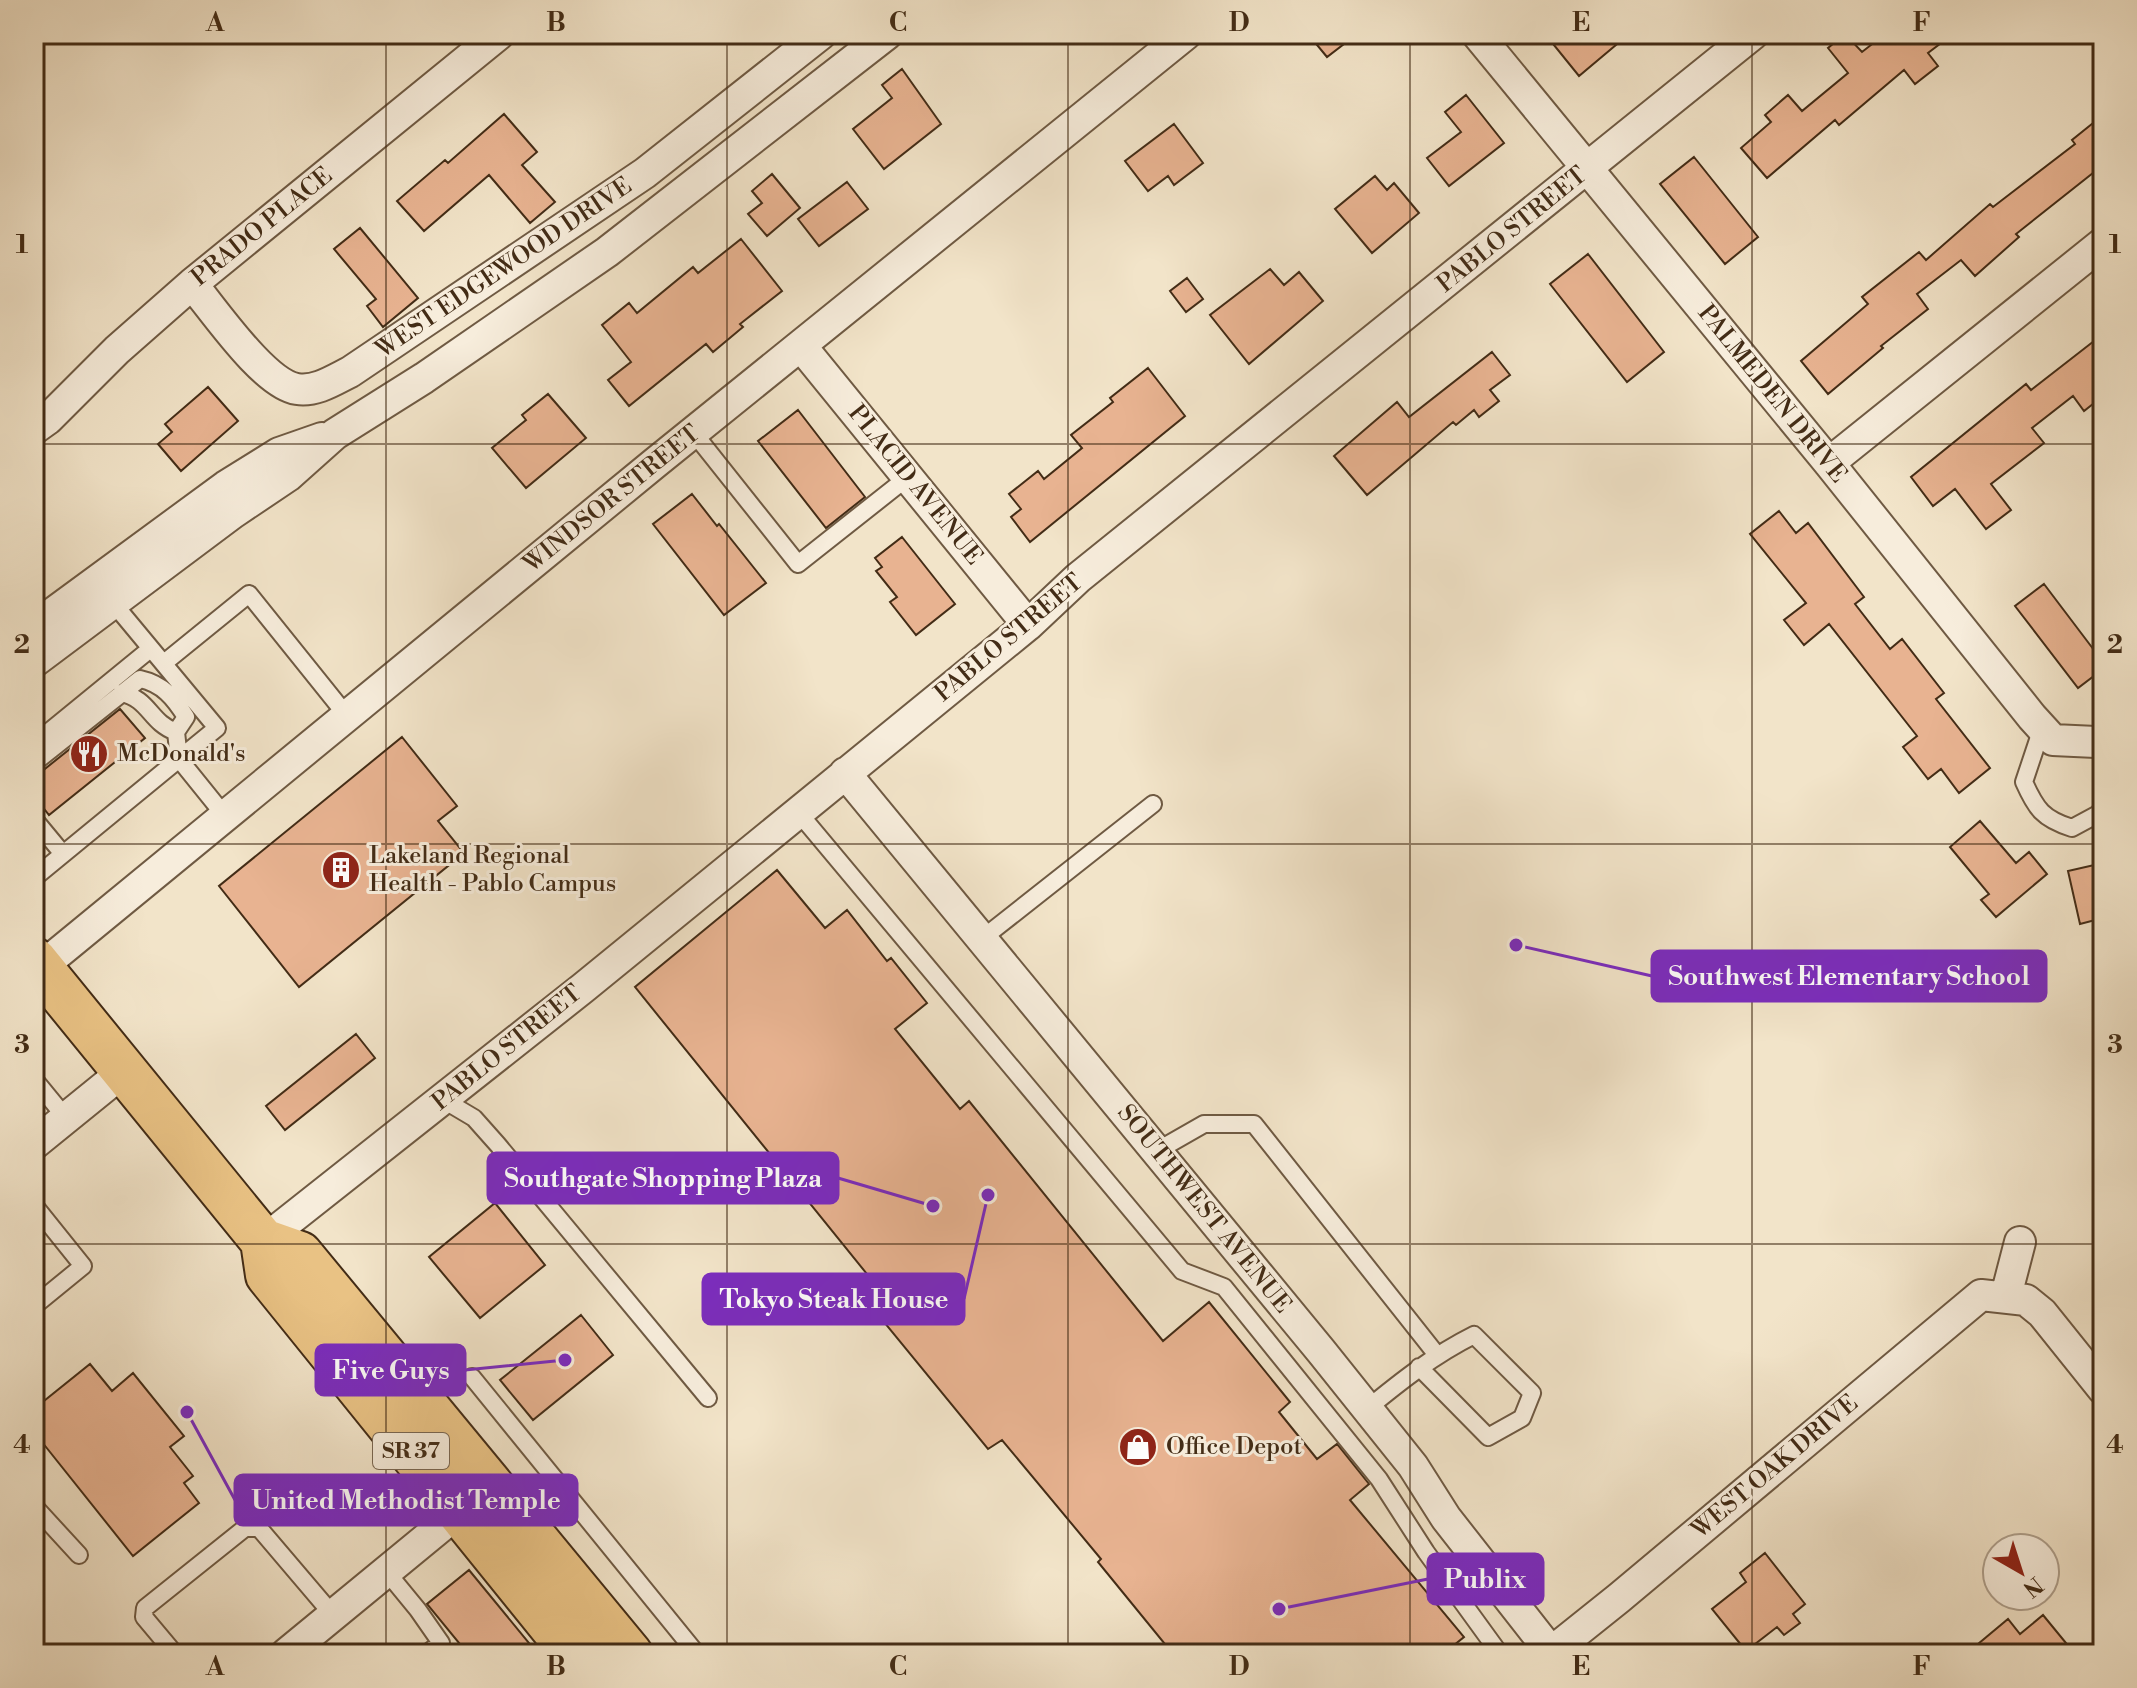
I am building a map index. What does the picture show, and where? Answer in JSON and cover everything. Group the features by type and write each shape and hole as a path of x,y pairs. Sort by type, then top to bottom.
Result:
{"main road":[{"path":"37,964 263,1241"},
{"name":"SR 37","path":"263,1241 300,1254 476,1498 574,1654"},
{"name":"SR 37","path":"476,1498 630,1654"}],"street":[{"name":"PRADO PLACE","path":"34,429 192,284 499,34"},
{"name":"WEST EDGEWOOD DRIVE","path":"192,284 265,371 297,389 318,388 350,372 645,173 821,34"},
{"name":"WEST EDGEWOOD DRIVE","path":"34,662 104,592 226,486 279,453 335,434 424,378 607,252 887,34"},
{"name":"WINDSOR STREET","path":"37,964 225,816 693,432 1186,34"},
{"name":"PALMEDEN DRIVE","path":"1477,34 2042,728 2053,740 2088,740"},
{"name":"PABLO STREET","path":"263,1241 798,812 1028,625 1078,578 1753,34"},
{"path":"1829,463 2103,243"},
{"name":"PLACID AVENUE","path":"801,346 1028,625"},
{"name":"WEST EDGEWOOD DRIVE","path":"34,627 104,592"},
{"name":"SOUTHWEST AVENUE","path":"845,773 1413,1466 1446,1518 1550,1653"},
{"path":"34,1144 124,1071"},
{"path":"2020,1242 2006,1296 2026,1300 2042,1313 2103,1389"},
{"name":"WEST OAK DRIVE","path":"1550,1653 1963,1308 1981,1295 2006,1296"},
{"path":"286,1654 476,1498"}],"lane":[{"path":"693,432 798,564 908,477"},
{"path":"34,878 217,728 164,663 149,650 104,592"},
{"path":"164,663 249,594 347,716"},
{"path":"34,744 149,650"},
{"path":"34,763 140,679 155,682 172,696 186,717 176,732 179,759 225,816"},
{"path":"121,693 137,697 163,727 176,732"},
{"path":"2042,728 2024,782 2034,806 2053,822 2072,828 2098,814 2103,807"},
{"path":"983,938 1153,804"},
{"path":"798,812 1182,1271 1224,1287 1379,1479 1426,1552 1500,1654"},
{"path":"34,819 63,854"},
{"path":"34,1079 66,1118"},
{"path":"442,1099 474,1118 708,1398"},
{"path":"1155,1152 1204,1124 1254,1124 1437,1355"},
{"path":"34,1306 83,1266 37,1215"},
{"path":"1367,1409 1419,1367 1474,1335 1532,1393 1522,1418 1488,1437 1419,1367"},
{"path":"472,1377 697,1654"},
{"path":"34,1506 79,1555"},
{"path":"175,1654 144,1617 145,1608 245,1528 259,1528 333,1615"},
{"path":"386,1571 445,1648 426,1654"}],"building":[{"path":"1308,34 1357,34 1327,57"},
{"path":"1545,34 1629,34 1579,76"},
{"path":"1845,34 1862,52 1885,34 1953,34 1928,53 1938,66 1915,84 1904,70 1839,125 1835,120 1767,178 1741,148 1771,122 1765,115 1788,95 1802,111 1848,73 1828,48"},
{"path":"902,69 941,124 884,169 853,129 892,98 882,85"},
{"path":"1466,95 1504,143 1449,186 1427,158 1461,132 1445,112"},
{"path":"504,114 537,152 522,165 555,202 530,223 489,175 424,231 397,201 445,160 448,163"},
{"path":"2103,115 2103,165 2016,234 2019,237 1975,276 1961,260 1917,294 1928,309 1828,394 1801,361 1868,304 1862,297 1919,252 1926,260 1990,204 1993,207 2075,144 2072,140"},
{"path":"1174,124 1203,163 1174,185 1168,176 1148,191 1125,161"},
{"path":"1694,157 1758,237 1725,264 1660,184"},
{"path":"772,174 800,208 767,236 748,214 762,203 752,191"},
{"path":"1375,176 1387,190 1394,183 1419,213 1372,253 1335,209"},
{"path":"847,182 868,209 819,246 798,219"},
{"path":"360,228 418,298 383,327 367,306 376,299 334,249"},
{"path":"741,239 782,291 740,324 743,327 713,352 706,344 629,406 608,380 631,362 602,325 629,303 637,313 693,267 698,273"},
{"path":"1588,254 1664,352 1627,382 1550,284"},
{"path":"1270,269 1284,285 1299,272 1323,301 1249,364 1210,315"},
{"path":"1187,278 1203,299 1186,312 1170,291"},
{"path":"2103,334 2103,396 2084,411 2073,396 2032,428 2044,443 1991,484 2011,510 1986,529 1955,489 1933,506 1911,477 2026,384 2031,390"},
{"path":"1492,352 1510,375 1490,390 1499,401 1479,417 1474,410 1456,425 1453,422 1367,495 1334,456 1397,402 1409,417"},
{"path":"1148,368 1185,416 1030,542 1011,517 1021,509 1009,494 1038,471 1044,479 1082,448 1071,435 1113,402 1110,398"},
{"path":"208,387 238,421 181,471 158,444 172,432 165,424"},
{"path":"548,394 586,438 526,488 492,448 526,420 522,415"},
{"path":"798,410 865,497 826,528 758,441"},
{"path":"692,494 766,583 724,615 653,524"},
{"path":"1779,511 1796,533 1808,523 1864,597 1855,604 1890,649 1902,639 1944,693 1936,699 1990,768 1959,793 1941,769 1928,779 1903,747 1917,736 1829,624 1804,645 1784,620 1806,603 1750,534"},
{"path":"902,537 955,604 916,635 890,602 897,597 876,571 882,567 875,558"},
{"path":"2044,584 2103,662 2103,669 2078,688 2015,606"},
{"name":"McDonald's","path":"120,709 145,738 49,815 34,796 34,774 41,772"},
{"name":"Lakeland Regional Health - Pablo Campus","path":"402,737 457,806 438,821 464,853 299,987 219,886"},
{"path":"1980,821 2016,863 2029,852 2047,874 1996,917 1981,900 1989,894 1950,847"},
{"path":"2103,863 2103,918 2080,924 2068,871"},
{"path":"777,870 825,928 847,910 887,961 891,958 927,1003 895,1029 960,1109 969,1101 1163,1341 1209,1302 1290,1402 1279,1412 1317,1459 1337,1444 1369,1484 1350,1500 1464,1637 1443,1654 1173,1654 1098,1562 1101,1559 1002,1440 988,1449 879,1316 892,1305 635,987"},
{"path":"356,1034 375,1058 285,1130 266,1106"},
{"path":"495,1203 545,1265 480,1318 429,1257"},
{"path":"581,1315 613,1355 533,1420 500,1380"},
{"path":"90,1364 112,1391 133,1373 184,1436 170,1447 193,1476 184,1483 199,1503 133,1556 34,1432 34,1409"},
{"path":"1765,1553 1805,1604 1793,1614 1800,1623 1784,1635 1777,1627 1746,1651 1712,1609 1746,1582 1740,1573"},
{"path":"469,1570 538,1654 468,1654 427,1604"},
{"path":"2043,1615 2075,1654 1966,1654 2008,1619 2020,1634"}],"place":[{"name":"McDonald's","path":"89,754"},
{"name":"Lakeland Regional Health - Pablo Campus","path":"341,870"},
{"name":"Southwest Elementary School","path":"1516,945"},
{"name":"Tokyo Steak House","path":"988,1195"},
{"name":"Southgate Shopping Plaza","path":"933,1206"},
{"name":"Five Guys","path":"565,1360"},
{"name":"United Methodist Temple","path":"187,1412"},
{"name":"Office Depot","path":"1138,1447"},
{"name":"Publix","path":"1279,1609"}]}
